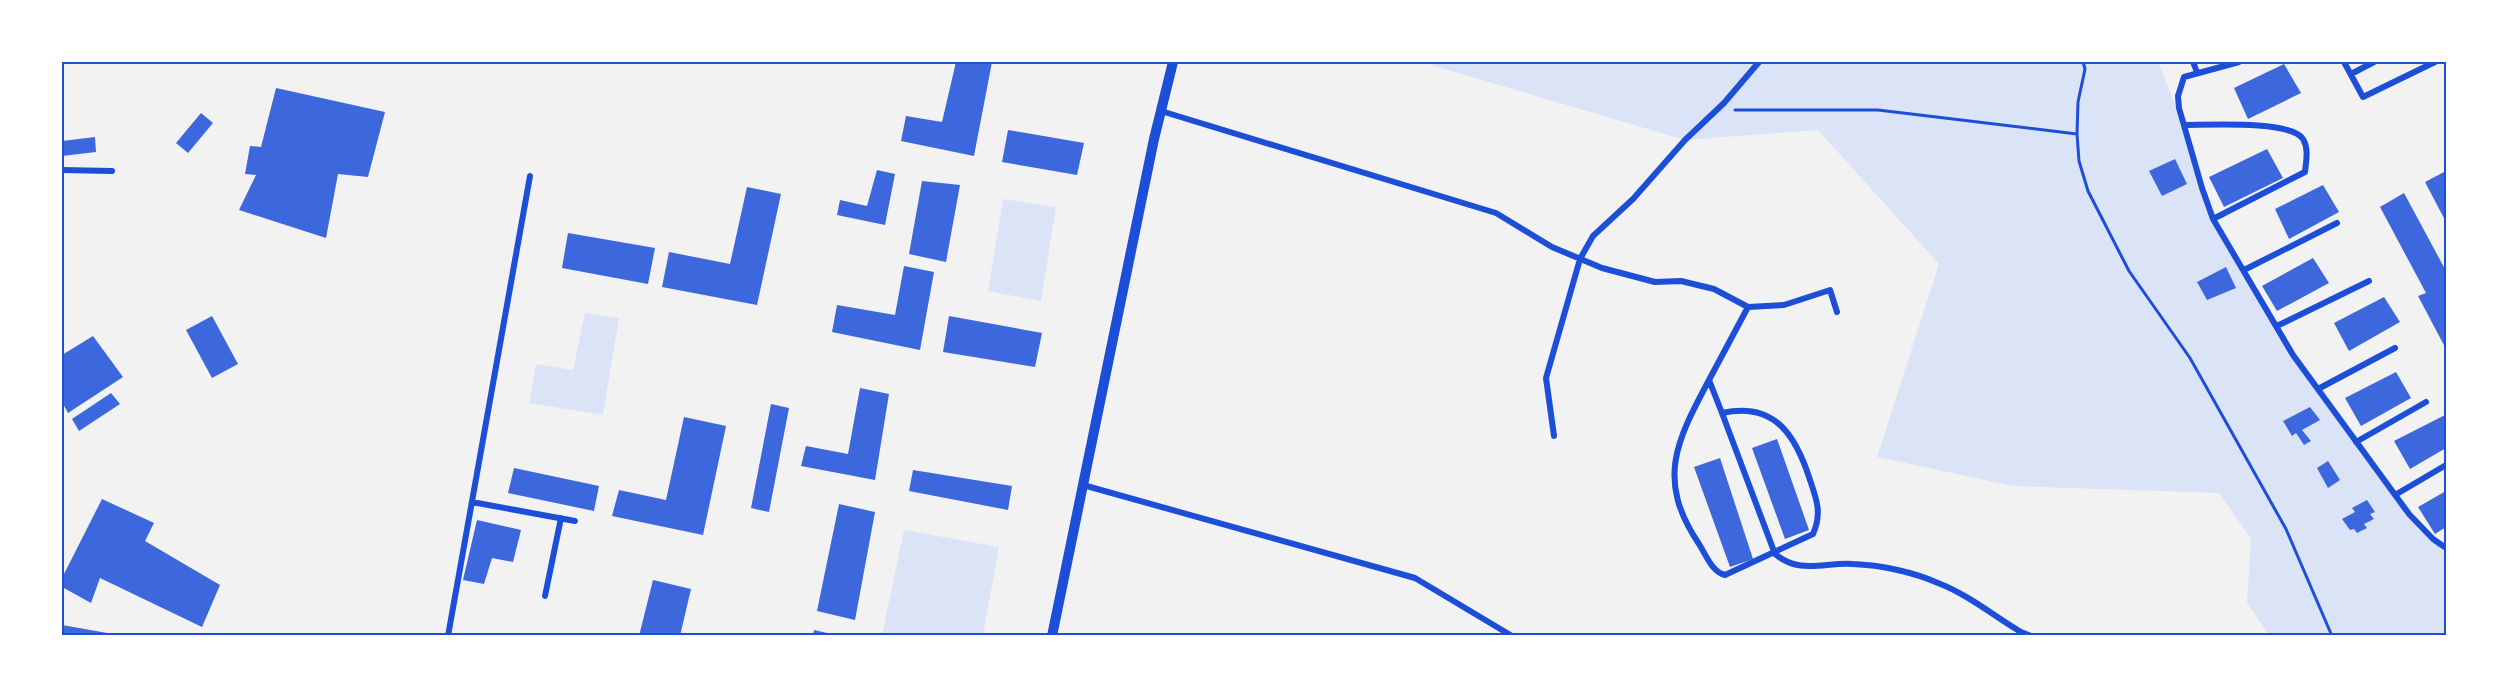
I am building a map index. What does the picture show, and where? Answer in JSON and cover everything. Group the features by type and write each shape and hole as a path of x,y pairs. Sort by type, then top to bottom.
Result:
{"street":[{"path":"1052,636 1173,62"},
{"path":"1554,436 1546,378 1580,259 1593,236 1633,199 1759,62"},
{"path":"2193,62 2197,72"},
{"path":"2240,62 2184,77 2178,96 2184,125 2213,219 2318,389 2395,495 2429,535 2446,548"},
{"path":"2344,62 2363,97 2435,62"},
{"path":"2351,74 2374,62"},
{"path":"1161,111 1496,213 1552,247 1602,268 1655,282 1681,281 1714,289 1748,307 1784,305 1830,290 1837,312"},
{"path":"2184,125 2263,126 2294,131 2302,138 2307,149 2305,172 2213,219"},
{"path":"62,170 112,171"},
{"path":"448,636 530,176"},
{"path":"2244,270 2337,223"},
{"path":"2277,326 2369,281"},
{"path":"1722,413 1745,410 1766,415 1783,427 1800,452 1818,504 1819,522 1813,534 1775,554 1725,575 1720,574 1714,568 1691,533 1677,504 1675,472 1681,438 1748,307"},
{"path":"2318,389 2395,348"},
{"path":"1709,380 1775,554 1786,564 1827,566 1853,564 1929,579 2031,636"},
{"path":"2356,442 2426,402"},
{"path":"2395,495 2446,465"},
{"path":"1083,486 1415,578 1512,636"},
{"path":"472,502 574,521"},
{"path":"545,596 561,518"}],"path":[{"path":"2083,62 2085,69 2078,102 2077,134 2082,173 2119,251 2145,295 2190,358 2286,529 2332,636"},
{"path":"1717,110 1878,110 2077,134"}],"shaded area":[{"path":"1421,62 2158,62 2184,125 2213,219 2293,355 2367,456 2444,553 2446,560 2446,635 2269,635 2247,603 2251,539 2219,493 2013,486 1877,457 1939,264 1818,130 1685,140"},
{"path":"1003,199 1056,207 1041,301 988,291"},
{"path":"585,313 619,318 603,415 529,403 536,364 573,370"},
{"path":"904,530 999,547 983,635 882,635"}],"building":[{"path":"956,62 992,62 974,156 901,141 906,116 942,122"},
{"path":"2284,64 2301,93 2248,119 2234,88"},
{"path":"276,88 385,112 368,177 338,174 326,238 239,210 256,175 245,174 250,146 261,147"},
{"path":"201,113 213,123 188,153 176,143"},
{"path":"1008,130 1084,143 1077,175 1002,162"},
{"path":"95,137 96,152 62,156 62,141"},
{"path":"2267,149 2283,178 2224,207 2209,177"},
{"path":"2175,159 2187,184 2162,196 2149,171"},
{"path":"877,170 895,174 885,225 837,215 840,200 867,206"},
{"path":"2446,171 2446,222 2425,182"},
{"path":"922,181 960,185 946,262 909,254"},
{"path":"2323,185 2339,212 2289,239 2275,209"},
{"path":"747,187 781,194 757,305 662,287 669,252 730,264"},
{"path":"2404,193 2446,271 2446,349 2418,296 2426,293 2380,207"},
{"path":"568,233 655,248 648,284 562,268"},
{"path":"2313,258 2329,283 2277,311 2262,286"},
{"path":"904,266 934,272 920,350 832,332 837,305 895,315"},
{"path":"2226,267 2236,288 2207,300 2197,282"},
{"path":"2384,297 2400,322 2349,351 2334,323"},
{"path":"212,316 238,364 212,378 186,330"},
{"path":"949,316 1042,333 1035,367 943,352"},
{"path":"93,336 123,377 68,413 62,402 62,355"},
{"path":"2396,372 2411,398 2361,426 2345,398"},
{"path":"860,388 889,394 875,480 801,466 806,446 848,454"},
{"path":"111,393 120,404 79,431 72,419"},
{"path":"771,404 789,408 769,512 751,508"},
{"path":"2310,407 2320,420 2302,430 2311,441 2304,445 2296,433 2292,436 2283,421"},
{"path":"2445,415 2446,448 2410,469 2394,441"},
{"path":"684,417 726,426 703,535 612,516 619,490 666,500"},
{"path":"1777,439 1809,530 1785,539 1752,448"},
{"path":"1720,458 1753,559 1730,567 1694,467"},
{"path":"2328,461 2340,480 2328,488 2317,468"},
{"path":"514,468 599,486 594,511 508,493"},
{"path":"913,470 1012,486 1008,510 909,491"},
{"path":"2446,491 2446,527 2435,534 2418,507"},
{"path":"102,499 154,523 145,541 220,585 202,627 100,578 91,603 62,587 62,578"},
{"path":"2367,500 2375,512 2370,514 2374,519 2364,524 2367,528 2357,533 2354,529 2350,530 2342,519 2355,512 2352,508"},
{"path":"839,504 875,512 855,620 817,611"},
{"path":"477,520 521,530 513,562 492,558 484,584 463,580"},
{"path":"653,580 691,589 680,636 639,636"},
{"path":"62,625 113,634 113,636 62,636"},
{"path":"814,630 836,635 836,636 813,636"}]}
